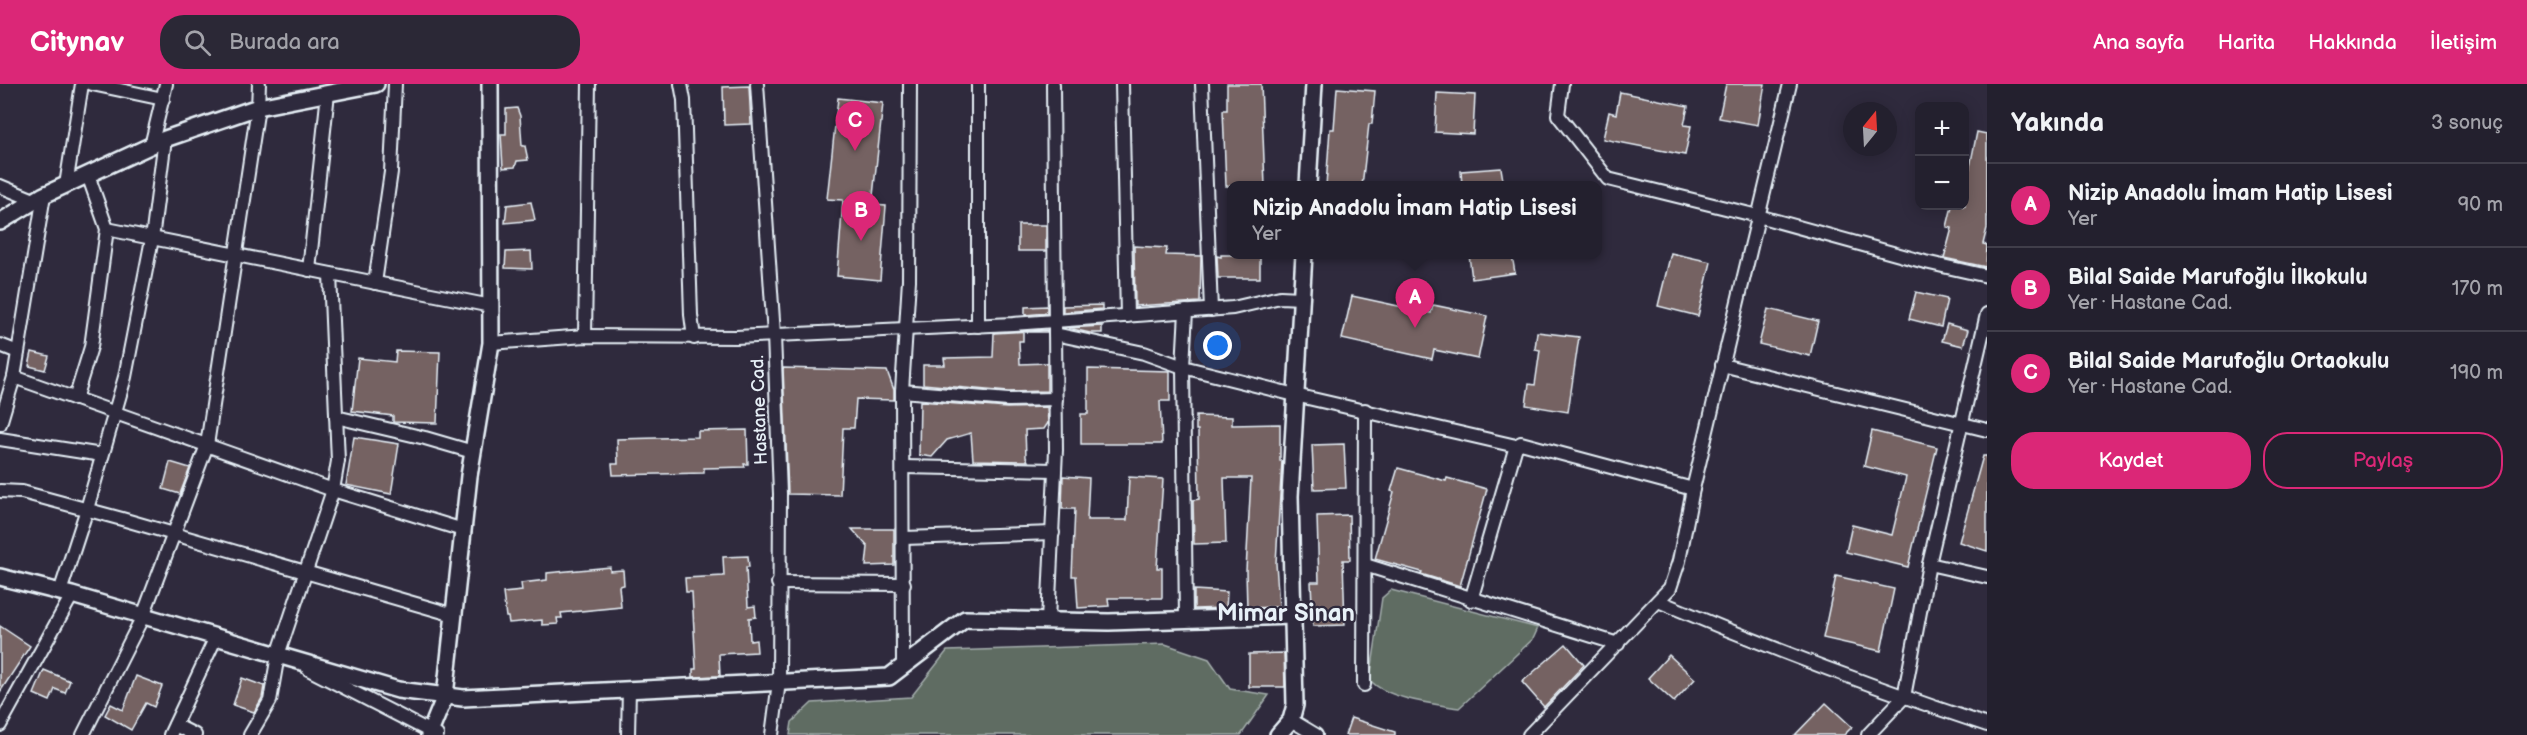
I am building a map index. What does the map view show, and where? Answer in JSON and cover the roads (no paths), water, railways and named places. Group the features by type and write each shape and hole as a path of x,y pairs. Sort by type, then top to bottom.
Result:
{"street":[{"path":"66,185 82,84"},
{"path":"92,84 163,99"},
{"path":"150,146 166,84"},
{"path":"83,735 143,616 207,445 258,107 259,84"},
{"path":"0,222 39,198 165,139 258,107 328,93 348,86 376,84"},
{"path":"375,283 391,172 395,84"},
{"path":"282,656 433,734 445,696 473,452 491,342 490,84"},
{"path":"585,336 589,84"},
{"path":"681,84 684,100 691,315 694,338"},
{"name":"Hastane Cad.","path":"756,84 774,335 780,494 779,682 772,735"},
{"path":"903,667 902,391 906,329 910,84"},
{"path":"978,84 978,326"},
{"path":"1048,621 1056,470 1053,84"},
{"path":"1122,84 1127,316"},
{"path":"1202,84 1211,310"},
{"path":"1308,181 1314,84"},
{"path":"1562,84 1558,115 1608,179 1758,216 1925,262 1987,276"},
{"path":"1529,735 1670,588 1679,561 1693,489 1790,84"},
{"path":"309,270 328,93"},
{"path":"0,725 66,594 124,377 152,239 164,166 165,139"},
{"path":"75,399 91,347 107,229 88,175"},
{"path":"0,186 39,198"},
{"path":"0,424 14,377 39,198"},
{"path":"107,229 491,306"},
{"path":"1278,735 1291,720 1295,705 1290,496 1304,259"},
{"path":"250,735 270,701 304,571 333,490 338,461 330,274"},
{"path":"491,342 585,336 694,338 978,326 1054,327 1127,316 1233,308 1280,297 1301,298"},
{"path":"1186,312 1184,367 1186,618"},
{"path":"1868,735 1904,698 1929,564 1987,314"},
{"path":"1054,327 1144,352 1184,367 1516,446 1521,443 1693,489"},
{"path":"0,345 18,352"},
{"path":"1722,365 1987,430"},
{"path":"14,377 333,490 463,530"},
{"path":"902,391 1008,400 1056,399"},
{"path":"1364,685 1365,410"},
{"path":"336,417 473,452"},
{"path":"0,439 102,455"},
{"path":"1471,600 1516,446"},
{"path":"903,467 1056,470"},
{"path":"0,491 22,492 87,509 454,615"},
{"path":"904,538 1053,533"},
{"path":"1929,564 1987,578"},
{"path":"1365,565 1471,600 1618,644"},
{"path":"0,577 398,690 463,698 889,677 965,619 1109,622 1293,616"},
{"path":"778,583 904,584"},
{"path":"1658,601 1774,650 1904,698 1987,725"},
{"path":"195,735 172,730 216,637"},
{"path":"628,735 629,689"},
{"path":"1291,720 1316,735"}],"place":[{"name":"Bilal Saide Marufoğlu Ortaokulu","path":"855,151"},
{"name":"Bilal Saide Marufoğlu İlkokulu","path":"861,241"},
{"name":"Nizip Anadolu İmam Hatip Lisesi","path":"1415,328"}],"district":[{"name":"Mimar Sinan","path":"1286,613"}]}
